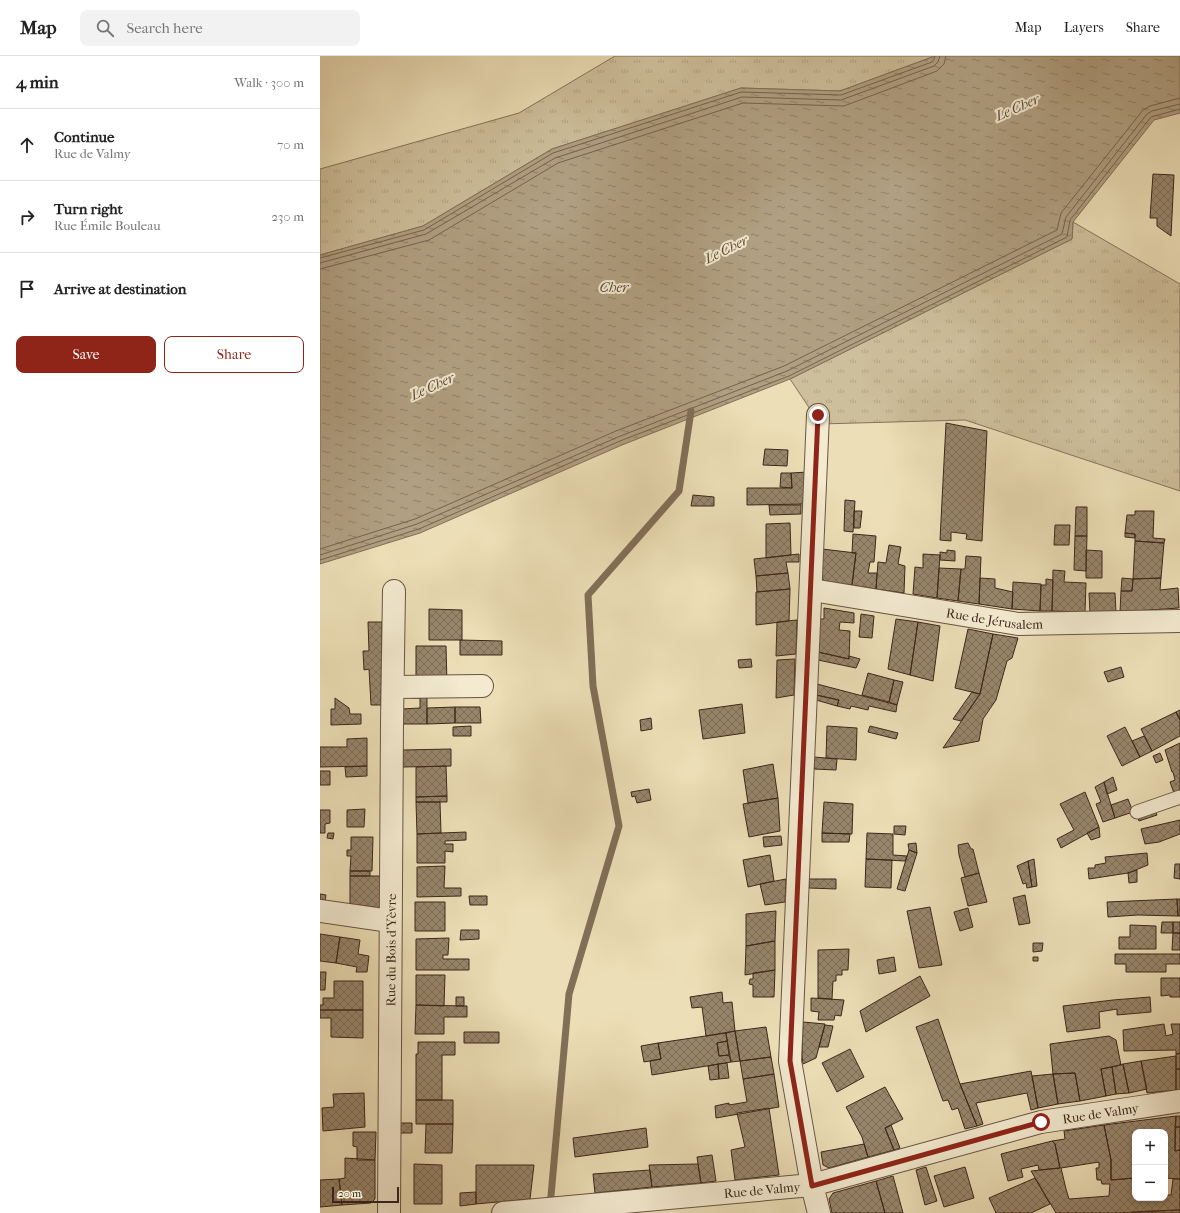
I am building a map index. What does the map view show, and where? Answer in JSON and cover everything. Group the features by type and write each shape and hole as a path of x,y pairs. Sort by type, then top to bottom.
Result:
{"street":[{"path":"818,415 812,590 790,1061 812,1186 819,1213"},
{"name":"Rue de Jérusalem","path":"812,590 1018,624 1180,621"},
{"name":"Rue du Bois d'Yèvre","path":"389,1213 390,920 394,591"},
{"path":"393,687 482,686"},
{"path":"320,911 390,920"},
{"name":"Rue de Valmy","path":"503,1213 812,1186 1041,1122 1180,1101"}],"lane":[{"path":"1137,812 1180,797"}],"green space":[{"path":"615,56 935,56 840,91 741,88 552,149 423,226 320,255 320,169 519,113"},
{"path":"1073,222 1180,284 1180,491 965,420 820,424 790,379 1072,239"}],"water":[{"name":"Cher","path":"935,56 1180,56 1180,113 1154,120 1073,222 1072,239 790,379 622,445 420,533 320,564 320,255 423,226 552,149 741,88 840,91"}],"building":[{"path":"1153,174 1174,175 1171,236 1157,226 1157,218 1150,218"},
{"path":"946,423 987,431 982,541 966,539 967,534 951,532 951,541 940,540"},
{"path":"765,449 788,450 787,466 763,465"},
{"path":"808,472 806,504 747,505 747,488 792,488 791,473"},
{"path":"781,473 791,473 792,488 780,487"},
{"path":"693,495 714,497 714,506 691,506"},
{"path":"845,500 855,501 853,532 844,531"},
{"path":"769,505 801,505 801,514 770,515"},
{"path":"1076,507 1087,507 1087,536 1075,536"},
{"path":"854,511 862,511 860,528 854,528"},
{"path":"1135,511 1154,511 1153,538 1165,539 1164,543 1135,541 1135,534 1125,533 1127,515 1135,515"},
{"path":"790,523 791,555 766,558 766,524"},
{"path":"1055,525 1070,525 1069,545 1054,545"},
{"path":"1125,533 1135,534 1135,538 1125,537"},
{"path":"853,534 876,536 874,562 870,562 868,573 877,573 876,589 852,585 856,553 852,553"},
{"path":"1075,536 1087,536 1086,571 1074,570"},
{"path":"1135,541 1164,543 1161,578 1133,579"},
{"path":"889,545 901,547 898,564 905,566 904,593 876,589 878,562 886,563"},
{"path":"822,549 856,553 852,585 825,582 821,576"},
{"path":"947,550 955,551 955,561 940,560 940,552 947,553"},
{"path":"1086,550 1102,551 1102,578 1086,578"},
{"path":"799,554 799,562 786,562 788,573 756,576 754,559"},
{"path":"923,554 940,555 937,598 913,594 915,567 923,568"},
{"path":"966,556 981,557 979,604 958,601 961,569 965,569"},
{"path":"939,568 961,569 958,601 937,598"},
{"path":"1053,570 1065,571 1064,582 1086,583 1085,612 1052,611"},
{"path":"788,573 790,589 757,592 756,576"},
{"path":"980,578 995,579 995,588 1013,592 1012,609 979,604"},
{"path":"1122,578 1133,579 1132,591 1121,591"},
{"path":"1161,578 1160,590 1178,588 1179,608 1120,612 1121,591 1132,591 1133,579"},
{"path":"1046,579 1053,580 1052,611 1040,611 1041,585 1046,585"},
{"path":"1013,582 1041,584 1040,611 1012,609"},
{"path":"790,589 789,621 756,625 756,592"},
{"path":"1089,593 1115,593 1116,612 1090,613"},
{"path":"824,608 854,613 854,623 840,622 839,630 850,631 849,659 818,652 820,619 824,619"},
{"path":"429,609 462,610 462,640 429,640"},
{"path":"861,614 874,616 872,638 859,637"},
{"path":"896,619 918,622 910,675 888,669"},
{"path":"797,620 796,654 776,656 777,622"},
{"path":"368,622 382,622 381,705 371,705 369,669 364,670 363,651 369,651"},
{"path":"918,622 940,626 933,681 910,675"},
{"path":"968,629 993,634 980,694 955,688"},
{"path":"993,634 1018,638 1012,658 1007,661 996,700 983,719 979,741 943,748 980,694"},
{"path":"460,640 502,641 502,655 460,655"},
{"path":"416,646 446,646 447,684 416,685"},
{"path":"818,652 849,659 849,656 860,659 856,668 818,660"},
{"path":"751,659 752,667 739,668 738,660"},
{"path":"795,659 794,695 776,698 777,660"},
{"path":"1121,667 1124,677 1108,682 1104,672"},
{"path":"868,673 894,680 889,702 862,695"},
{"path":"894,680 903,682 897,705 889,702"},
{"path":"817,684 897,705 896,712 869,706 868,710 851,706 850,709 837,706 839,700 816,695"},
{"path":"411,690 427,690 427,724 401,724 402,709 420,708 420,698 411,698"},
{"path":"972,692 980,694 961,721 953,719"},
{"path":"816,695 839,700 837,706 816,700"},
{"path":"335,698 349,708 350,714 361,714 361,724 331,725 331,709 335,709"},
{"path":"742,704 745,733 703,739 699,710"},
{"path":"455,707 455,723 427,724 427,708"},
{"path":"455,707 480,707 481,723 455,723"},
{"path":"1180,710 1180,720 1176,712"},
{"path":"1176,712 1180,720 1180,736 1152,751 1141,729"},
{"path":"651,718 652,729 641,731 640,720"},
{"path":"471,726 471,736 453,736 453,727"},
{"path":"827,726 857,728 856,760 826,758"},
{"path":"870,726 898,733 896,739 868,732"},
{"path":"1125,727 1140,757 1122,766 1107,736"},
{"path":"1144,736 1152,751 1140,757 1132,741"},
{"path":"367,738 367,766 320,767 320,747 347,747 347,739"},
{"path":"1180,743 1180,794 1175,796 1170,782 1175,780 1165,750"},
{"path":"451,749 451,766 403,767 403,750"},
{"path":"1160,753 1163,760 1156,763 1153,756"},
{"path":"814,757 837,759 836,770 814,769"},
{"path":"773,764 778,798 748,803 743,770"},
{"path":"367,766 367,776 346,777 345,767"},
{"path":"446,766 447,796 416,797 416,767"},
{"path":"320,771 330,771 330,785 320,785"},
{"path":"1113,777 1117,790 1107,794 1104,782"},
{"path":"1104,782 1115,818 1103,822 1096,804 1101,802 1095,787"},
{"path":"649,789 651,800 637,803 635,796 632,797 631,792"},
{"path":"1085,792 1099,827 1061,848 1057,839 1074,830 1060,804"},
{"path":"447,796 447,802 416,802 416,797"},
{"path":"778,798 780,831 749,837 743,804"},
{"path":"1128,799 1133,812 1115,818 1111,805"},
{"path":"416,802 440,802 441,833 417,834"},
{"path":"824,802 853,804 852,834 822,833"},
{"path":"1154,808 1157,815 1139,821 1137,814"},
{"path":"365,809 364,827 347,827 347,810"},
{"path":"320,810 330,810 330,823 325,824 325,833 320,833"},
{"path":"1180,820 1180,834 1159,842 1145,844 1141,829"},
{"path":"894,826 906,826 905,835 894,834"},
{"path":"1099,827 1100,837 1091,840 1087,833"},
{"path":"466,832 466,840 445,841 445,844 453,844 453,852 445,851 445,863 417,863 417,834"},
{"path":"328,833 334,833 333,839 327,838"},
{"path":"822,833 850,834 849,842 822,842"},
{"path":"867,833 893,834 893,855 907,856 905,861 866,859"},
{"path":"781,836 782,845 764,847 763,837"},
{"path":"351,837 373,837 372,871 350,871 351,856 347,856 347,850 351,850"},
{"path":"916,843 917,853 909,850 908,844"},
{"path":"968,843 971,849 973,849 979,873 965,877 958,845"},
{"path":"909,850 917,853 905,891 897,889"},
{"path":"1147,853 1148,865 1128,873 1089,879 1088,868 1095,868 1095,865 1106,863 1105,857"},
{"path":"770,855 774,881 748,887 743,860"},
{"path":"866,859 892,860 891,888 865,887"},
{"path":"1034,859 1037,886 1032,887 1028,861"},
{"path":"1028,861 1032,887 1027,888 1026,883 1023,884 1017,866"},
{"path":"1175,864 1180,864 1180,879 1174,878"},
{"path":"445,866 444,888 461,888 461,896 417,897 417,867"},
{"path":"1137,870 1137,882 1129,883 1128,873"},
{"path":"350,871 370,871 370,876 350,876"},
{"path":"979,873 987,902 968,906 961,878"},
{"path":"350,876 380,876 380,908 350,904"},
{"path":"786,879 785,902 765,905 760,884"},
{"path":"809,879 836,879 836,889 809,888"},
{"path":"320,894 326,895 325,901 320,900"},
{"path":"1025,895 1030,923 1019,925 1013,898"},
{"path":"469,896 487,896 487,905 470,905"},
{"path":"1177,899 1178,916 1138,915 1108,917 1107,902"},
{"path":"1177,899 1180,899 1180,916 1178,916"},
{"path":"415,902 445,902 445,931 415,931"},
{"path":"930,907 942,965 919,968 907,911"},
{"path":"968,908 973,927 960,931 954,912"},
{"path":"776,911 775,941 746,946 746,914"},
{"path":"1162,922 1173,922 1173,933 1161,933"},
{"path":"1173,922 1180,922 1180,933 1173,933"},
{"path":"1130,925 1156,926 1156,949 1119,949 1119,937 1130,937"},
{"path":"461,930 479,930 479,939 460,940"},
{"path":"1173,933 1180,933 1180,950 1172,950"},
{"path":"320,934 340,937 336,963 320,961"},
{"path":"340,937 360,940 358,954 369,956 367,972 356,972 357,967 336,963"},
{"path":"449,938 448,955 443,955 443,959 469,959 469,970 416,970 416,939"},
{"path":"775,941 775,970 745,975 746,946"},
{"path":"1033,943 1043,943 1042,951 1033,952"},
{"path":"849,949 848,970 842,970 842,975 836,975 836,981 833,981 832,999 818,998 818,950"},
{"path":"1115,954 1180,954 1180,964 1166,964 1166,972 1126,972 1126,964 1115,964"},
{"path":"894,957 896,971 879,974 877,960"},
{"path":"1033,957 1038,957 1038,961 1033,961"},
{"path":"775,970 774,997 753,997 753,985 749,984 750,979 753,979 753,973"},
{"path":"320,972 326,972 325,990 320,990"},
{"path":"416,975 445,975 444,1006 416,1005"},
{"path":"920,976 930,996 866,1032 860,1011"},
{"path":"1161,978 1180,978 1180,997 1170,997 1170,995 1161,996"},
{"path":"334,981 363,981 363,1010 320,1010 320,1005 323,1005 323,998 334,998"},
{"path":"722,992 723,1003 732,1002 735,1031 706,1036 702,1007 692,1008 690,997"},
{"path":"456,997 464,997 464,1006 456,1006"},
{"path":"1150,997 1151,1012 1117,1015 1117,1009 1099,1012 1100,1028 1067,1032 1063,1006"},
{"path":"811,998 844,1000 841,1016 835,1015 834,1020 818,1020 819,1012 811,1011"},
{"path":"416,1005 467,1006 467,1017 444,1017 444,1034 415,1034"},
{"path":"320,1010 363,1010 363,1038 331,1037 331,1018 320,1018"},
{"path":"938,1019 960,1084 977,1126 965,1129 958,1108 952,1110 948,1100 943,1101 916,1027"},
{"path":"803,1022 825,1024 816,1058 803,1064 802,1056"},
{"path":"1164,1024 1166,1036 1173,1034 1171,1024 1180,1024 1180,1053 1176,1054 1176,1050 1124,1051 1123,1030"},
{"path":"825,1025 833,1026 828,1047 819,1047"},
{"path":"766,1027 771,1057 740,1061 735,1031"},
{"path":"735,1031 740,1061 731,1062 726,1033"},
{"path":"464,1032 499,1032 499,1043 464,1043"},
{"path":"726,1033 727,1041 717,1043 719,1056 729,1055 731,1062 652,1075 650,1061 661,1059 658,1043"},
{"path":"1109,1036 1116,1040 1121,1065 1101,1069 1106,1096 1080,1101 1075,1073 1053,1074 1050,1044"},
{"path":"727,1041 729,1055 719,1056 717,1043"},
{"path":"418,1042 455,1042 455,1055 442,1055 442,1100 416,1100 416,1054 418,1054"},
{"path":"658,1043 661,1059 644,1062 641,1046"},
{"path":"850,1049 864,1077 837,1092 822,1063"},
{"path":"1180,1053 1180,1069 1176,1069 1176,1054"},
{"path":"1176,1056 1176,1090 1147,1093 1141,1061"},
{"path":"771,1057 774,1074 743,1079 740,1061"},
{"path":"1141,1061 1147,1089 1129,1093 1123,1064"},
{"path":"727,1063 729,1078 719,1079 718,1064"},
{"path":"718,1064 719,1079 710,1080 708,1066"},
{"path":"1123,1064 1129,1093 1116,1094 1112,1067"},
{"path":"1112,1067 1116,1094 1106,1096 1101,1069"},
{"path":"1176,1069 1180,1069 1180,1090 1176,1090"},
{"path":"1031,1071 1038,1108 1031,1110 1027,1093 976,1103 983,1124 977,1126 960,1084"},
{"path":"1075,1073 1080,1101 1058,1104 1053,1074"},
{"path":"774,1074 779,1107 716,1118 715,1106 729,1103 729,1105 747,1102 743,1079"},
{"path":"1053,1074 1058,1104 1038,1108 1032,1076"},
{"path":"885,1087 903,1119 885,1128 894,1150 868,1157 862,1137 846,1107"},
{"path":"364,1093 365,1127 323,1131 322,1108 334,1107 333,1094"},
{"path":"416,1100 453,1100 453,1124 416,1124"},
{"path":"769,1108 779,1175 735,1180 731,1150 745,1147 737,1113"},
{"path":"1176,1116 1180,1116 1180,1127 1175,1127"},
{"path":"1176,1116 1175,1151 1180,1150 1180,1179 1168,1178 1168,1129 1132,1129 1132,1178 1111,1180 1111,1160 1104,1125"},
{"path":"399,1123 412,1123 412,1133 399,1133"},
{"path":"426,1124 453,1124 452,1153 425,1153"},
{"path":"891,1125 900,1148 894,1150 885,1128"},
{"path":"1104,1125 1111,1160 1111,1180 1132,1178 1132,1201 1168,1201 1168,1195 1171,1195 1173,1179 1180,1179 1180,1210 1115,1213 1056,1213 1031,1171 1060,1168 1055,1144 1052,1141 1065,1139 1064,1131","holes":["1099,1162 1099,1168 1096,1168 1097,1180 1101,1180 1102,1184 1110,1184 1109,1196 1069,1199 1061,1168"]},
{"path":"1175,1127 1180,1127 1180,1150 1175,1151"},
{"path":"646,1128 648,1147 575,1157 573,1138"},
{"path":"353,1132 376,1132 375,1160 357,1160 357,1147 353,1146"},
{"path":"1052,1141 1055,1144 1060,1168 1039,1170 1038,1165 1021,1169 1023,1177 1008,1181 1001,1154"},
{"path":"864,1144 868,1157 829,1168 823,1165 821,1152"},
{"path":"712,1155 716,1181 701,1183 697,1157"},
{"path":"345,1158 375,1160 375,1199 371,1203 342,1205 339,1179 345,1178"},
{"path":"414,1164 442,1165 442,1204 414,1204"},
{"path":"698,1164 701,1183 652,1187 649,1165"},
{"path":"476,1165 534,1165 530,1199 476,1204"},
{"path":"926,1167 937,1201 925,1205 916,1170"},
{"path":"965,1167 974,1198 944,1207 934,1176"},
{"path":"650,1170 652,1187 595,1193 593,1174"},
{"path":"893,1176 903,1213 885,1213 876,1181"},
{"path":"1035,1178 1050,1204 1031,1213 996,1213 989,1198"},
{"path":"339,1179 342,1205 320,1207 320,1180"},
{"path":"876,1181 885,1213 832,1213 829,1199 833,1193"},
{"path":"476,1192 476,1204 460,1206 460,1193"},
{"path":"1180,1210 1180,1213 1152,1213 1152,1211"},
{"path":"1152,1211 1152,1213 1132,1213 1132,1212"}],"waterway":[{"path":"550,1207 569,994 619,826 593,686 588,595 679,491 691,411"}],"route":[{"path":"818,415 812,590 790,1061 812,1186 1041,1122"}],"water label":[{"name":"Le Cher","path":"1017,107"},
{"name":"Le Cher","path":"726,249"},
{"name":"Le Cher","path":"432,386"}]}
